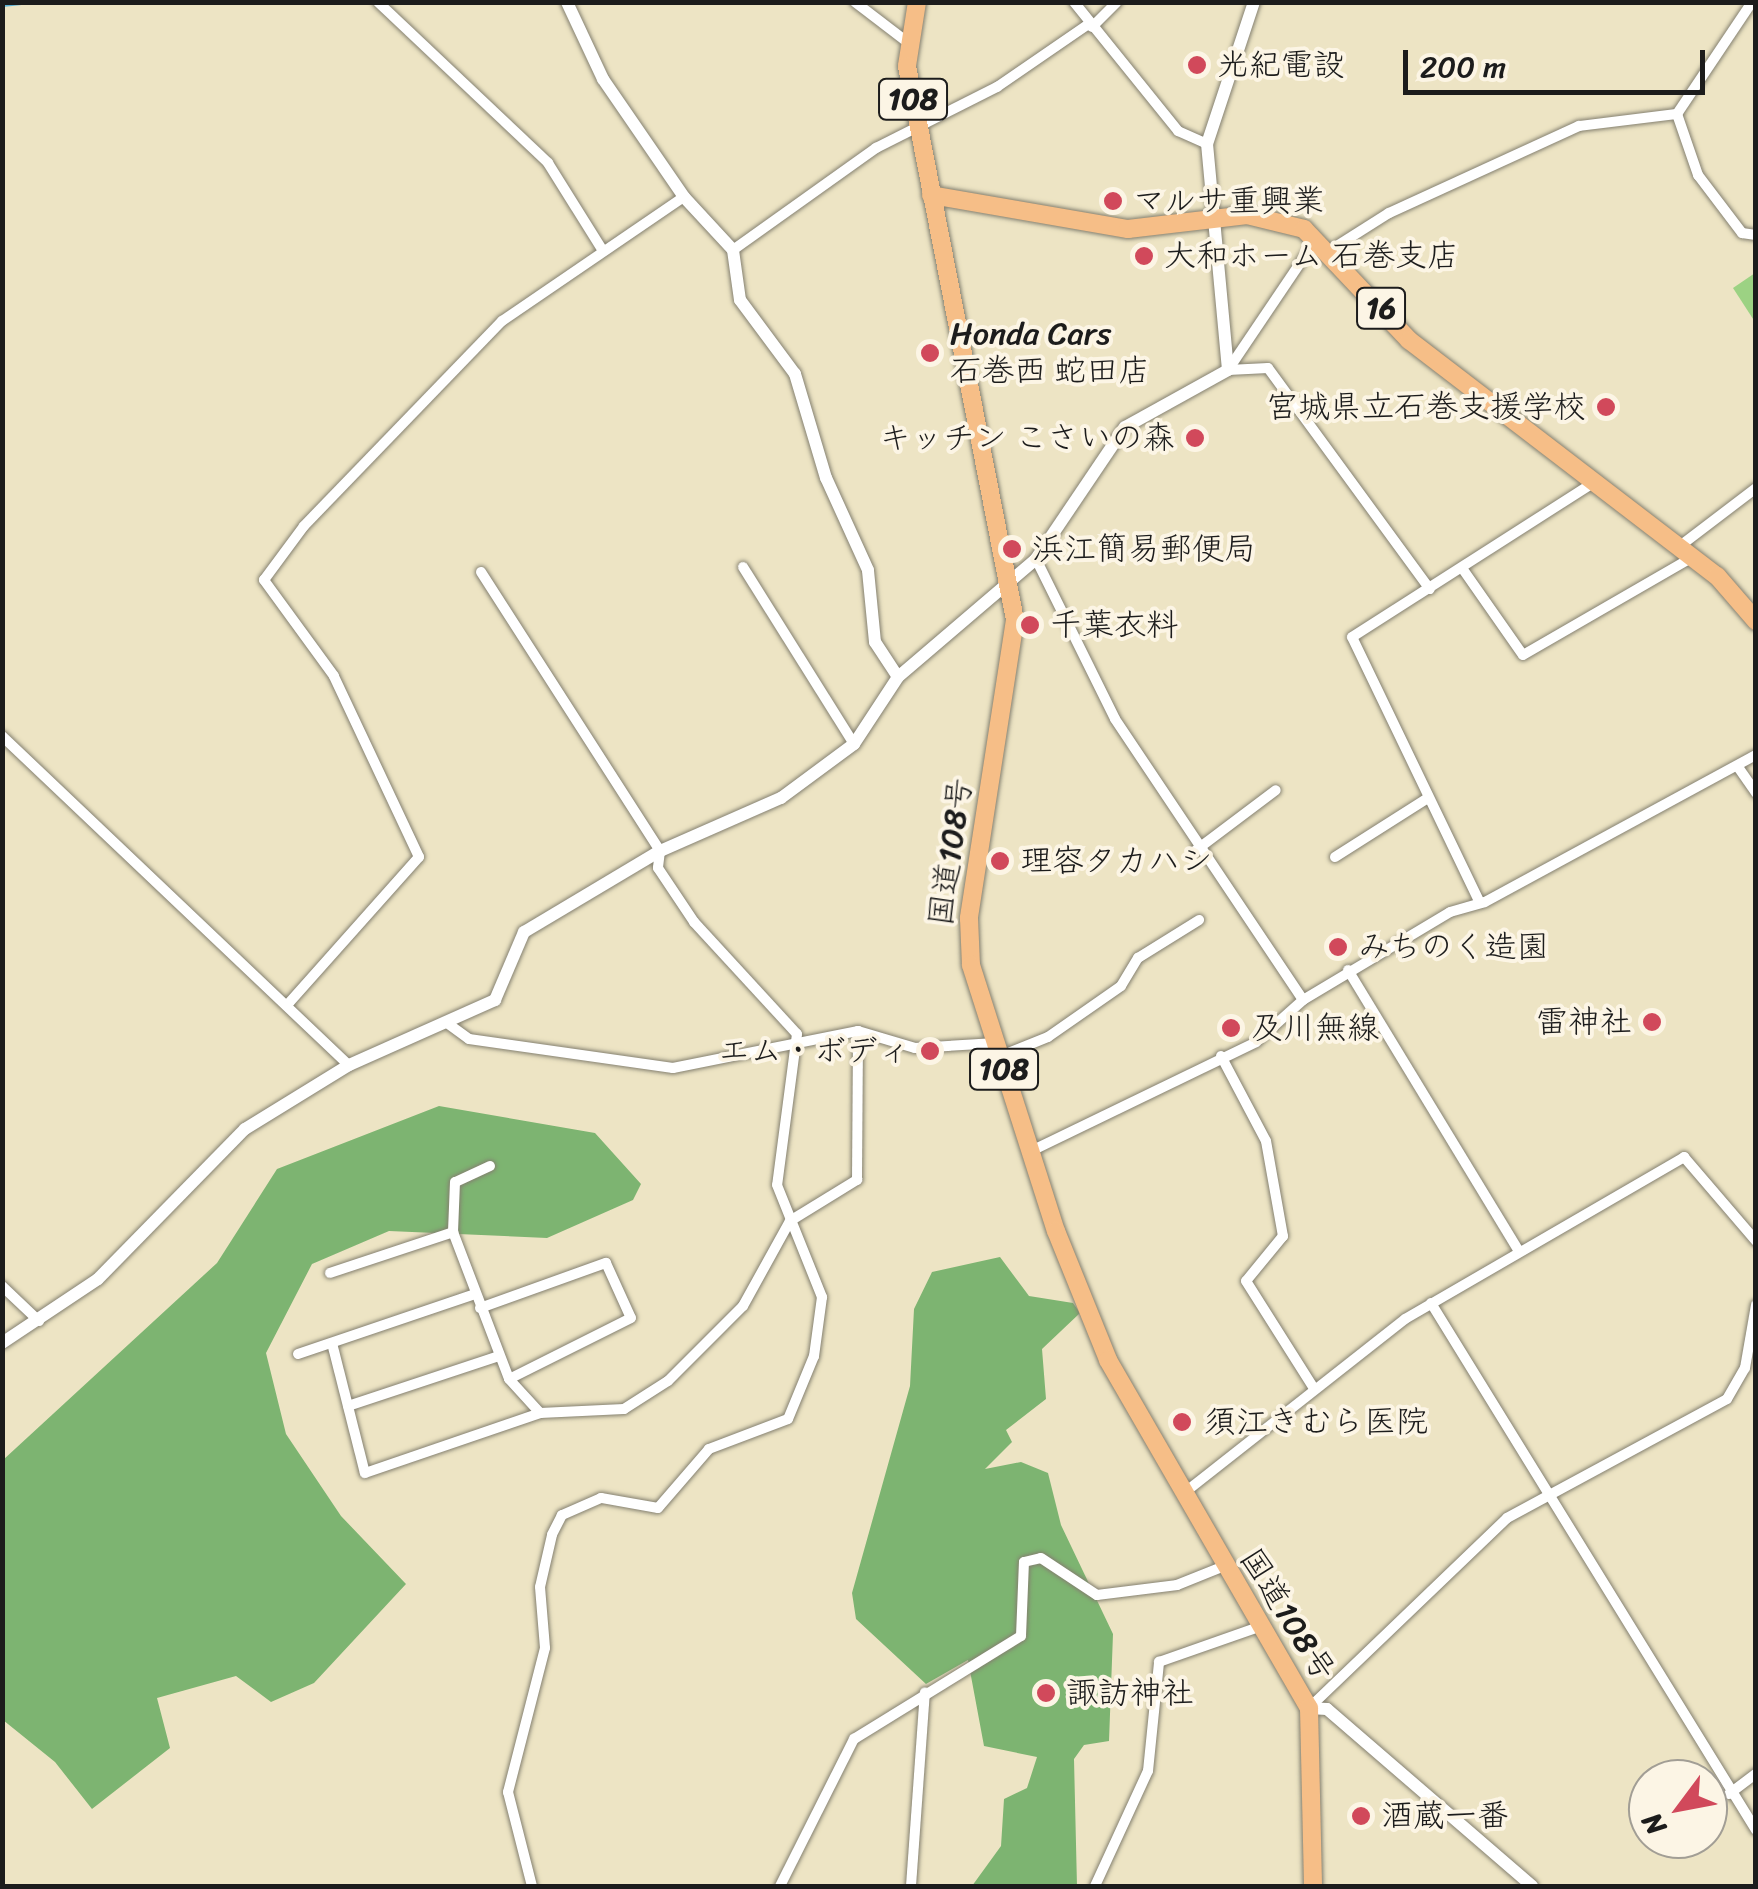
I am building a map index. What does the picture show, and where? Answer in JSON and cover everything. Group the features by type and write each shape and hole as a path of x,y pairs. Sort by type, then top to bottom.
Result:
{"main road":[{"name":"国道108号","path":"917,2 906,41 918,125 1006,578 1014,640 968,942 1030,1151 1108,1360 1179,1497 1309,1708 1313,1886"},
{"name":"16","path":"931,195 1128,229 1216,219 1271,218 1325,243 1409,340 1686,552 1756,621"}],"street":[{"path":"378,2 548,163 603,252"},
{"path":"568,2 592,60 684,197 733,250 734,287 811,412 817,454 868,570 875,642 898,678"},
{"path":"856,2 906,41"},
{"path":"1074,2 1178,131 1207,144"},
{"path":"733,250 918,125 996,87 1091,25 1118,2"},
{"path":"1228,370 1207,144 1254,2"},
{"path":"2,1343 98,1278 228,1142 350,1065 495,1000 524,932 660,851 781,798 854,744 898,678 1006,578 1036,559 1125,427 1228,370 1325,243 1579,126 1677,114 1752,2"},
{"path":"1677,114 1698,175 1742,233 1756,235"},
{"path":"288,1004 420,857 334,676 264,580 481,341 684,197"},
{"path":"1228,370 1268,368 1430,589"},
{"path":"1480,902 1352,641 1594,482"},
{"path":"1462,568 1523,655 1686,552 1756,488"},
{"path":"1036,559 1115,719 1196,851 1303,1000"},
{"path":"742,567 854,744"},
{"path":"481,572 660,851 658,868 694,922 798,1043 777,1184 822,1297 823,1322 788,1418 709,1449 658,1508 601,1498 562,1516 552,1535 540,1587 545,1648 508,1792 532,1886"},
{"path":"2,736 350,1065"},
{"path":"1030,1151 1220,1056 1256,1042 1303,1000 1348,970 1756,755"},
{"path":"1738,767 1756,793"},
{"path":"1196,851 1276,790"},
{"path":"1335,857 1428,798"},
{"path":"447,1023 469,1039 674,1068 858,1031 936,1050 998,1050 1048,1036 1199,920"},
{"path":"1348,970 1518,1250"},
{"path":"332,1343 366,1473 540,1414 612,1412 668,1381 743,1306 790,1221 860,1170 858,1031"},
{"path":"1220,1056 1266,1141 1283,1236 1246,1281 1313,1386"},
{"path":"1179,1497 1313,1386 1431,1303 1684,1157 1756,1241"},
{"path":"490,1166 455,1182 453,1232 509,1379 540,1414"},
{"path":"330,1273 453,1232"},
{"path":"480,1308 606,1263 631,1318 509,1379"},
{"path":"2,1286 39,1321"},
{"path":"298,1354 475,1294"},
{"path":"1431,1303 1729,1794 1756,1830"},
{"path":"1309,1708 1507,1518 1727,1399 1750,1369 1756,1304"},
{"path":"348,1406 499,1356"},
{"path":"780,1886 840,1757 925,1693 1021,1636 1018,1571 1029,1559 1097,1595 1177,1585 1222,1568"},
{"path":"1095,1886 1154,1752 1159,1662 1262,1626"},
{"path":"911,1886 925,1693"},
{"path":"1309,1708 1327,1708 1532,1886"},
{"path":"1729,1794 1756,1774"},
{"path":"1304,1886 1312,1853"}],"green space":[{"path":"1755,273 1755,322 1733,288"},
{"path":"439,1106 595,1133 641,1184 633,1200 547,1238 389,1231 312,1264 266,1353 286,1434 341,1516 406,1584 314,1683 271,1702 236,1676 157,1698 170,1748 92,1809 55,1762 3,1720 3,1460 217,1263 277,1169"},
{"path":"1000,1257 1029,1296 1073,1303 1080,1313 1042,1349 1046,1399 1006,1430 1012,1442 985,1469 1021,1462 1048,1473 1061,1525 1113,1634 1109,1741 1084,1745 1074,1759 1077,1886 972,1886 1001,1846 1004,1799 1027,1788 1037,1757 984,1746 968,1660 926,1684 856,1619 852,1593 910,1386 914,1309 932,1272"}],"waterway":[{"path":"2,5 33,2"}],"place":[{"name":"光紀電設","path":"1197,65"},
{"name":"マルサ重興業","path":"1113,201"},
{"name":"大和ホーム 石巻支店","path":"1144,256"},
{"name":"Honda Cars 石巻西 蛇田店","path":"930,353"},
{"name":"宮城県立石巻支援学校","path":"1606,407"},
{"name":"キッチン こさいの森","path":"1195,438"},
{"name":"浜江簡易郵便局","path":"1012,549"},
{"name":"千葉衣料","path":"1030,625"},
{"name":"理容タカハシ","path":"1000,861"},
{"name":"みちのく造園","path":"1338,947"},
{"name":"雷神社","path":"1652,1022"},
{"name":"及川無線","path":"1231,1028"},
{"name":"エム・ボディ","path":"930,1051"},
{"name":"須江きむら医院","path":"1182,1422"},
{"name":"諏訪神社","path":"1046,1693"},
{"name":"酒蔵一番","path":"1361,1816"}]}
